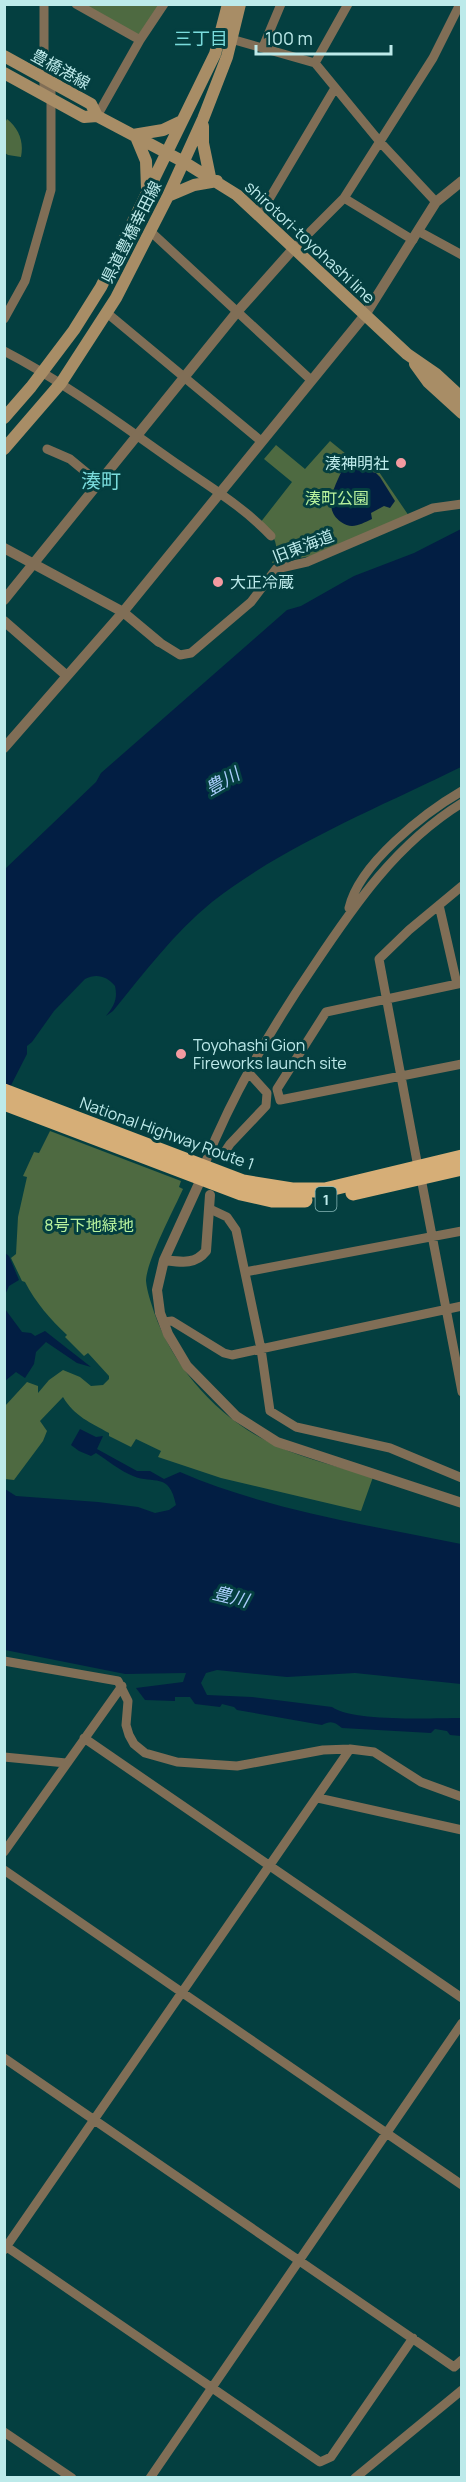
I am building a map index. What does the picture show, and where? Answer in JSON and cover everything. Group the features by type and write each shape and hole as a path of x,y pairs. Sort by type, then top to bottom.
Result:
{"highway":[{"name":"National Highway Route 1","path":"4,1091 198,1170"},
{"name":"National Highway Route 1","path":"4,1103 198,1170 243,1182 292,1190 325,1190 419,1173 462,1168"},
{"name":"National Highway Route 1","path":"419,1173 462,1157"}],"main road":[{"name":"県道豊橋幸田線","path":"4,418 74,330 100,287 215,54 228,4"},
{"name":"県道豊橋幸田線","path":"4,450 61,383 107,313 168,196 203,119 227,57 240,4"},
{"name":"豊橋港線","path":"4,56 91,104 97,116"},
{"name":"豊橋港線","path":"4,73 84,117 97,116 184,162"},
{"path":"168,196 213,179 203,143 203,119"},
{"path":"147,194 146,161 134,136 163,130 183,120"},
{"name":"shirotori-toyohashi line","path":"184,162 213,179 257,212 407,354 436,374 462,398"},
{"name":"shirotori-toyohashi line","path":"407,354 428,382 462,413"}],"street":[{"path":"4,319 25,281 51,190 44,4"},
{"path":"76,4 140,40"},
{"path":"97,116 140,40 164,4"},
{"path":"263,47 281,4"},
{"path":"315,63 348,4"},
{"path":"4,600 237,312 294,248 344,198 433,58 460,4"},
{"path":"231,39 315,63 380,142 436,202"},
{"path":"257,212 268,201 335,88"},
{"path":"4,748 123,612 365,315 436,202 462,181"},
{"path":"344,198 415,236 462,255"},
{"path":"150,231 310,380"},
{"path":"107,313 261,441"},
{"path":"4,351 61,383 218,493 271,536"},
{"path":"47,449 70,459 99,483"},
{"name":"旧東海道","path":"4,548 123,612 159,642 180,655 191,653 250,602 276,569 307,562 433,508 462,504"},
{"path":"4,621 67,676"},
{"path":"346,916 365,874 406,831 462,790"},
{"path":"462,803 426,828 382,869 346,916 296,991 248,1072 198,1170 164,1260 157,1290 164,1322 176,1350 199,1381 236,1416 254,1429 299,1450 462,1503"},
{"path":"462,886 379,959 462,1392"},
{"path":"439,905 459,983 326,1012 277,1089 280,1100 462,1064"},
{"path":"222,1156 230,1144 266,1106 267,1093 248,1072"},
{"path":"164,1260 187,1263 201,1258 206,1251 209,1239 210,1196"},
{"path":"210,1209 232,1222 261,1349 270,1411 296,1427 390,1448 462,1478"},
{"path":"245,1272 462,1231"},
{"path":"164,1322 172,1321 224,1353 232,1355 462,1306"},
{"path":"4,1661 118,1681 128,1701 126,1725 134,1744 145,1753 163,1759 237,1766 323,1750 350,1749 374,1752 421,1782 462,1797"},
{"path":"4,1852 122,1686"},
{"path":"84,1738 462,1998"},
{"path":"350,1749 5,2247 321,2462 326,2461 413,2338"},
{"path":"4,1757 66,1763"},
{"path":"318,1798 462,1830"},
{"path":"4,1870 462,2185"},
{"path":"150,2478 462,2022"},
{"path":"4,2058 454,2367 462,2360"},
{"path":"355,2478 462,2390"},
{"path":"4,2432 72,2478"}],"green space":[{"path":"81,5 161,5 140,34 136,35"},
{"path":"7,119 20,136 21,157 5,153"},
{"name":"湊町公園","path":"330,441 346,454 379,472 409,516 311,556 272,563 276,551 275,541 260,523 292,482 264,459 276,445 305,469"},
{"name":"8号下地緑地","path":"50,1131 181,1181 179,1187 183,1189 155,1249 146,1281 154,1312 174,1354 202,1392 237,1423 257,1436 300,1455 373,1477 361,1511 221,1478 158,1457 161,1451 136,1439 131,1447 109,1436 109,1433 83,1418 67,1404 63,1397 40,1421 47,1431 43,1441 14,1480 5,1479 5,1406 27,1382 38,1386 38,1393 49,1380 63,1370 80,1377 91,1386 103,1385 109,1379 109,1376 88,1353 84,1356 65,1337 67,1335 22,1281 11,1258 16,1254 18,1217 27,1177 23,1176 34,1152 39,1153"}],"water":[{"path":"353,459 362,469 376,473 380,477 395,501 390,508 384,506 371,513 372,519 349,526 335,516 331,503 334,488 344,466 347,461"},
{"name":"豊川","path":"461,529 461,767 333,828 269,863 240,882 212,902 185,927 113,1011 106,1016 115,1002 115,986 101,977 93,976 85,979 54,1011 27,1046 27,1054 5,1097 5,869 96,782 101,773 287,610 301,606 354,576 414,553"},
{"path":"5,1253 9,1256 19,1280 9,1286 5,1295"},
{"path":"5,1309 22,1332 35,1336 45,1331 91,1367 77,1363 46,1342 36,1352 34,1364 25,1378 16,1372 5,1381"},
{"name":"豊川","path":"80,1429 96,1437 103,1436 97,1449 137,1471 150,1471 164,1479 180,1472 248,1497 318,1515 461,1544 461,1684 355,1673 287,1677 217,1670 206,1673 201,1683 207,1695 252,1697 332,1707 342,1712 375,1717 461,1718 461,1736 450,1735 447,1731 435,1729 431,1733 342,1728 333,1722 322,1725 237,1710 222,1704 220,1707 195,1704 190,1697 175,1697 175,1701 145,1700 136,1688 183,1682 186,1673 125,1674 5,1650 5,1489 16,1496 98,1502 138,1507 155,1513 169,1510 176,1505 173,1494 165,1483 133,1476 96,1453 91,1456 71,1445"}],"place":[{"name":"湊神明社","path":"401,463"},
{"name":"大正冷蔵","path":"218,582"},
{"name":"Toyohashi Gion Fireworks launch site","path":"181,1054"}],"district":[{"name":"三丁目","path":"201,38"},
{"name":"湊町","path":"101,480"}]}
